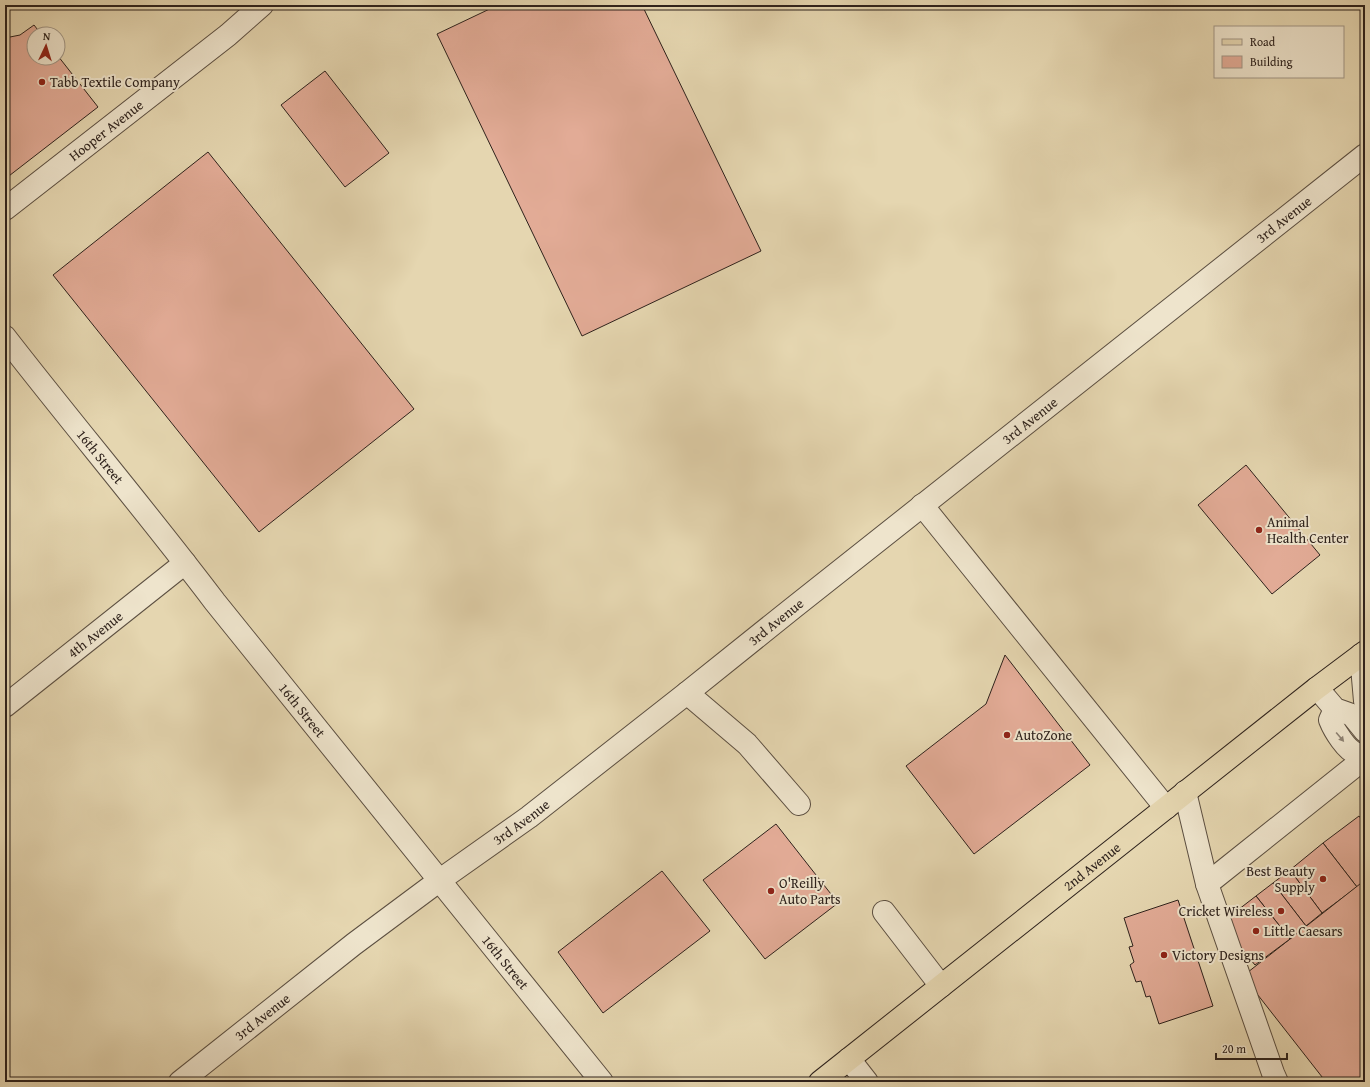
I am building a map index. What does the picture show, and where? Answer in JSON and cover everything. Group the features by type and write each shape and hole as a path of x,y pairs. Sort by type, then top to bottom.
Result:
{"main road":[{"name":"2nd Avenue","path":"820,1082 1316,688 1363,653"}],"street":[{"name":"Hooper Avenue","path":"5,208 228,35 262,5"},
{"name":"3rd Avenue","path":"180,1082 354,944 440,880 529,817 1365,154"},
{"name":"16th Street","path":"5,337 215,602 602,1082"},
{"path":"922,505 1166,808"},
{"name":"4th Avenue","path":"5,706 185,563"},
{"path":"1363,653 1365,701"},
{"path":"1316,688 1335,709 1352,715 1365,730"},
{"path":"687,693 747,744 799,804"},
{"path":"1335,709 1330,720 1334,731 1351,751 1359,754 1365,754"},
{"path":"1207,884 1365,758"},
{"path":"1185,792 1207,884 1277,1082"},
{"path":"884,912 941,986"},
{"path":"849,1059 867,1082"}],"building":[{"path":"498,5 642,5 761,251 582,336 437,34"},
{"name":"Tabb Textile Company","path":"26,31 26,66 66,66 98,107 5,179 5,38 20,35"},
{"path":"325,71 389,153 345,187 281,105"},
{"path":"208,152 414,409 259,532 53,275"},
{"name":"Animal Health Center","path":"1246,465 1320,555 1272,594 1198,505"},
{"name":"AutoZone","path":"1005,655 1090,765 974,854 906,766 986,704"},
{"path":"1359,816 1365,824 1365,880 1357,887 1323,843"},
{"name":"O'Reilly Auto Parts","path":"776,824 838,903 765,959 703,880"},
{"name":"Best Beauty Supply","path":"1323,843 1357,887 1322,913 1290,870"},
{"path":"1290,870 1322,913 1306,926 1273,883"},
{"path":"662,871 710,931 603,1013 558,952"},
{"path":"1365,880 1365,1082 1326,1082 1243,976"},
{"name":"Cricket Wireless","path":"1273,883 1306,926 1290,939 1256,896"},
{"name":"Little Caesars","path":"1256,896 1290,939 1255,965 1221,923"},
{"name":"Victory Designs","path":"1178,900 1213,1006 1159,1024 1150,996 1146,997 1141,981 1136,982 1130,965 1134,962 1129,947 1133,946 1124,918"}],"place":[{"name":"Tabb Textile Company","path":"42,82"},
{"name":"Animal Health Center","path":"1259,530"},
{"name":"AutoZone","path":"1007,735"},
{"name":"Best Beauty Supply","path":"1323,879"},
{"name":"O'Reilly Auto Parts","path":"771,891"},
{"name":"Cricket Wireless","path":"1281,911"},
{"name":"Little Caesars","path":"1256,931"},
{"name":"Victory Designs","path":"1164,955"}]}
